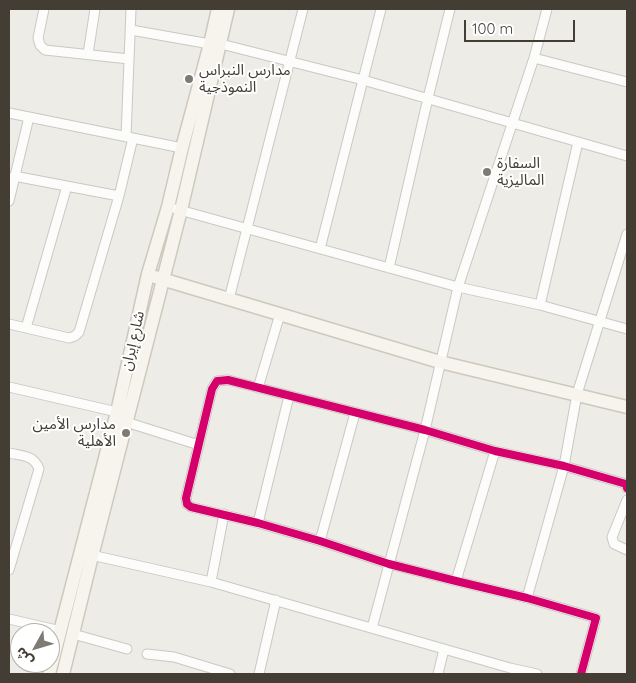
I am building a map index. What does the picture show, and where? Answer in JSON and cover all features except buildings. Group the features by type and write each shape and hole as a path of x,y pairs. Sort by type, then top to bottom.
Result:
{"street":[{"path":"44,9 38,38 40,45 45,50 129,60"},
{"path":"88,54 95,9"},
{"path":"9,324 69,338 79,332 120,196 129,137 131,9"},
{"name":"شارع إيران","path":"86,554 126,422 162,280 175,209 216,44 218,9"},
{"name":"شارع إيران","path":"62,674 67,632 148,274 175,209 182,148 228,9"},
{"path":"229,298 303,9"},
{"path":"320,249 381,9"},
{"path":"390,268 450,9"},
{"path":"372,628 425,430 458,287 534,58 547,9"},
{"path":"131,30 216,44 290,61 428,98 627,156"},
{"path":"534,58 627,82"},
{"path":"9,112 182,148"},
{"path":"9,201 29,117"},
{"path":"540,305 578,142"},
{"path":"14,176 120,196"},
{"path":"26,328 67,186"},
{"path":"175,209 458,287 540,305 627,329"},
{"path":"527,598 564,466 577,394 627,234"},
{"path":"148,274 162,280 229,298 440,362 627,407"},
{"path":"258,388 280,314"},
{"path":"581,674 596,618 527,598 390,564 320,541 192,507 187,504 186,498 212,389 217,381 228,380 425,430 495,452 564,466 626,484 627,488"},
{"path":"9,387 117,412 126,422 199,445"},
{"path":"258,523 290,396"},
{"path":"320,541 355,413"},
{"path":"456,581 495,452"},
{"path":"9,453 37,461 39,469 9,570"},
{"path":"627,500 612,537 614,544 627,550"},
{"path":"211,582 224,514"},
{"path":"86,554 211,582 444,649 509,671 537,674"},
{"path":"259,674 276,600"},
{"path":"9,619 67,632 127,650"},
{"name":"شارع إيران","path":"49,674 67,632"},
{"path":"438,674 444,649"},
{"path":"147,654 174,657 230,674"}],"cycle path":[{"path":"581,674 596,618 527,598 389,564 320,541 258,523 191,507 187,504 186,498 212,389 217,381 228,380 425,430 495,451 564,466 626,484 627,488"}],"place":[{"name":"مدارس النبراس النموذجية","path":"189,79"},
{"name":"السفارة الماليزية","path":"487,172"},
{"name":"مدارس الأمين الأهلية","path":"126,433"}]}
